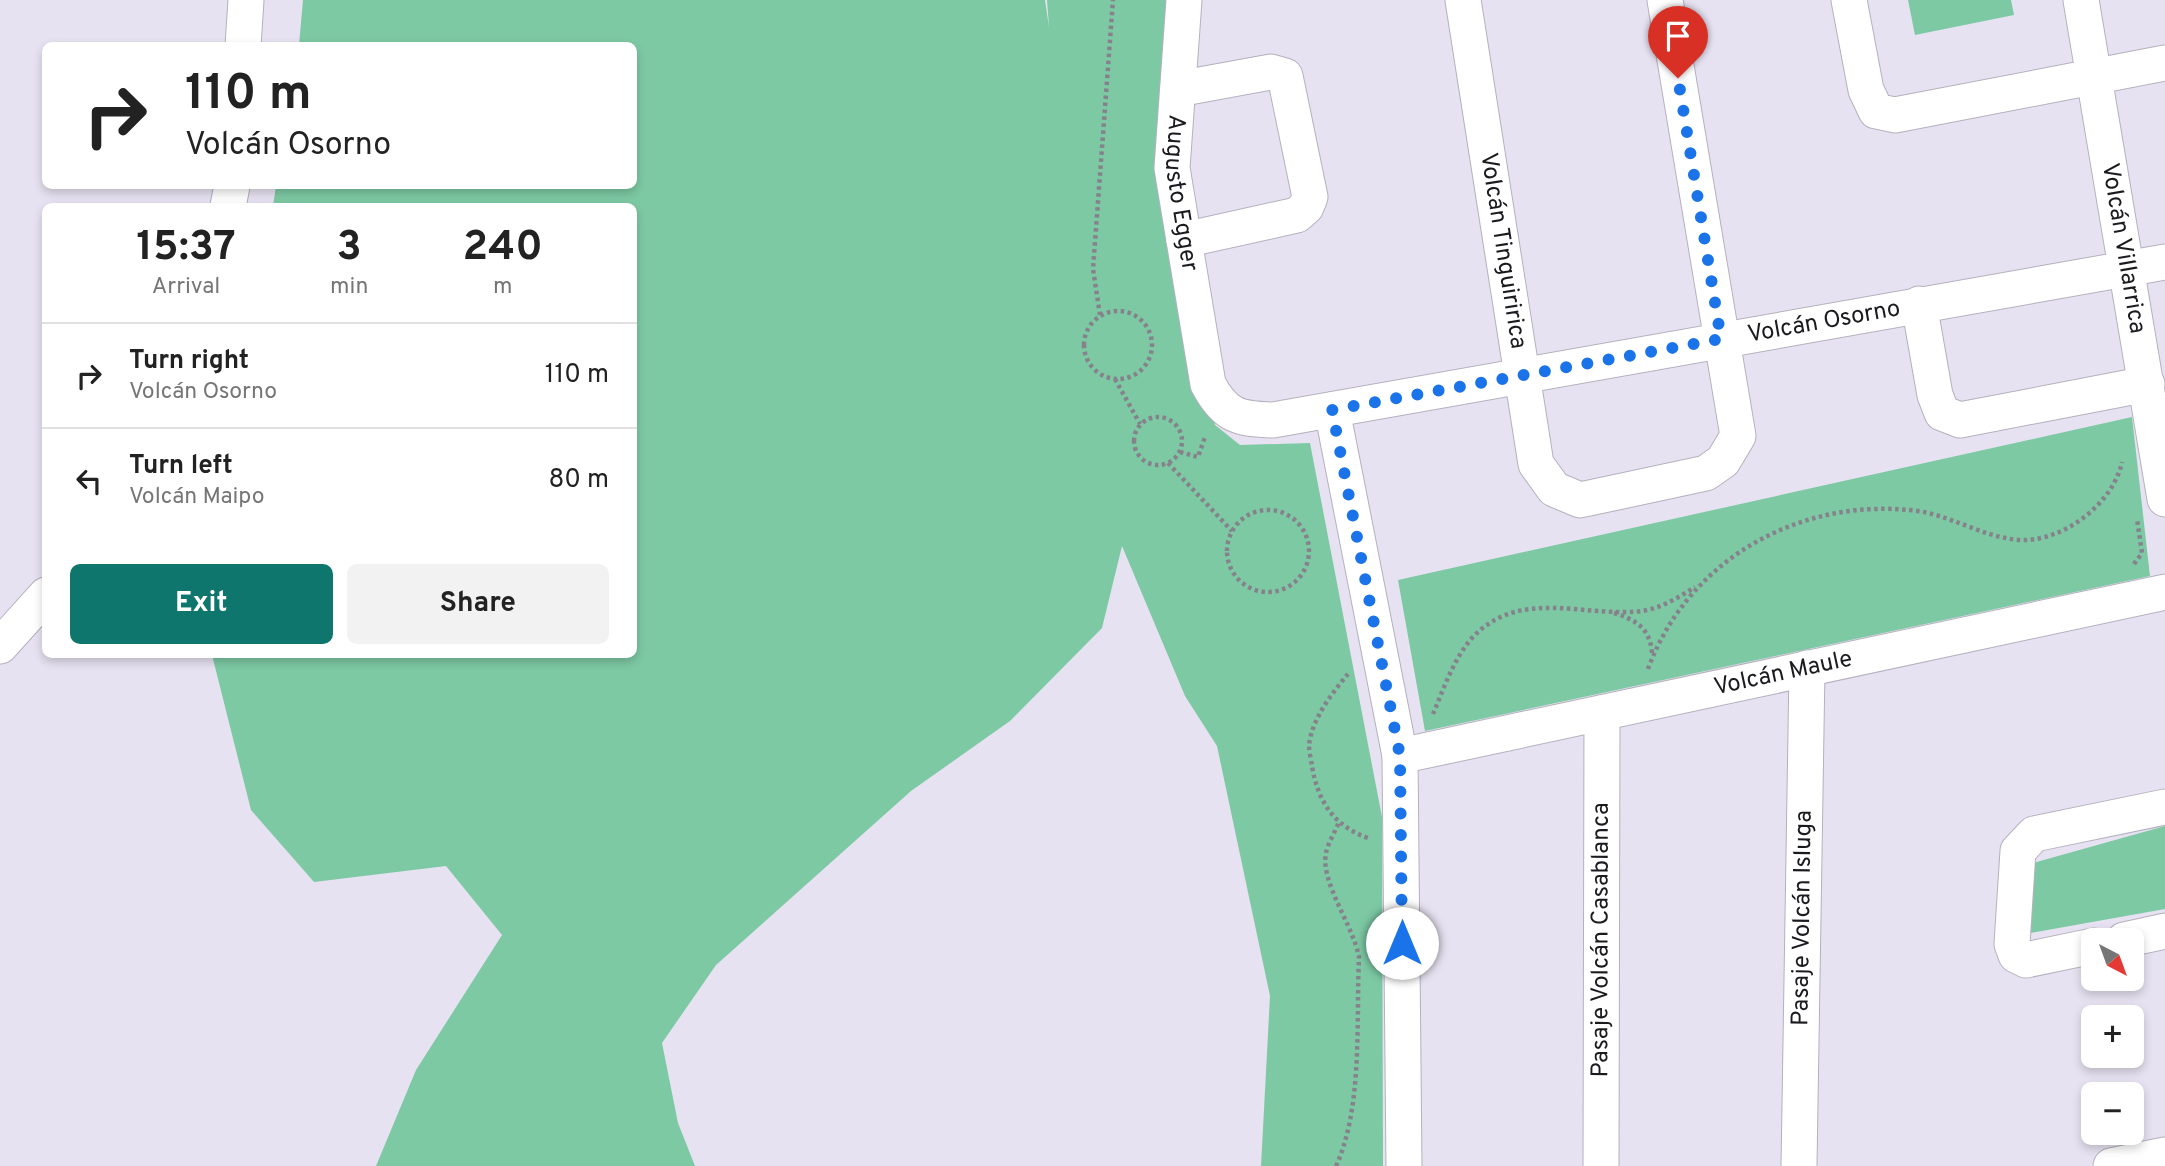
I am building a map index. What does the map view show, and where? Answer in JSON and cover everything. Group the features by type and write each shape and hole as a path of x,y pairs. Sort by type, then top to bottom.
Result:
{"street":[{"path":"243,42 246,0"},
{"name":"Augusto Egger","path":"1184,0 1172,168 1208,384"},
{"name":"Volcán Tinguiririca","path":"1463,0 1524,376 1535,464 1554,489 1580,499 1706,473 1724,461 1738,436 1665,0"},
{"path":"1849,0 1866,90 1876,111 1895,115 2165,63"},
{"name":"Volcán Villarrica","path":"2081,0 2147,384 2151,507"},
{"path":"1178,89 1271,72 1285,76 1310,197 1306,207 1297,215 1184,240"},
{"name":"Volcán Osorno","path":"1208,384 1219,404 1235,416 1273,420 2165,262"},
{"path":"1919,304 1935,395 1942,413 1960,420 2147,384"},
{"path":"1332,410 1400,756 1404,1166"},
{"name":"Volcán Maule","path":"1400,756 2165,592"},
{"path":"0,646 42,600"},
{"name":"Pasaje Volcán Isluga","path":"1799,1166 1807,668"},
{"name":"Pasaje Volcán Casablanca","path":"1601,1166 1602,713"},
{"path":"2081,949 2026,960 2016,955 2012,944 2018,851 2034,834 2165,807"},
{"path":"2144,936 2165,931"},
{"path":"2111,1166 2165,1155"}],"path":[{"path":"1100,315 1093,269 1113,0"},
{"path":"1110,310 1132,313 1148,328 1152,339 1149,360 1142,369 1132,376 1115,379 1099,374 1085,356 1085,332 1100,315 1110,310"},
{"path":"1115,379 1140,424"},
{"path":"1153,417 1168,419 1182,436 1180,452 1168,463 1152,465 1138,456 1133,440 1140,424 1153,417"},
{"path":"1180,452 1198,457 1208,427"},
{"path":"1428,725 1454,663 1474,637 1502,617 1544,606 1643,611 1670,603 1757,541 1814,517 1882,508 1929,513 2019,540 2048,536 2076,523 2102,500 2123,458"},
{"path":"1168,463 1232,531"},
{"path":"2132,569 2142,553 2151,507"},
{"path":"1279,512 1291,517 1307,538 1307,565 1300,577 1277,591 1251,589 1240,581 1227,557 1227,544 1232,531 1241,520 1252,513 1279,512"},
{"path":"1658,674 1645,677 1652,657 1679,607 1700,584"},
{"path":"1610,611 1634,619 1646,630 1651,641 1652,657"},
{"path":"1350,673 1319,716 1309,745 1316,789 1330,814 1349,831 1372,840 1372,828"},
{"path":"1336,1166 1343,1151 1352,1107 1359,957 1355,936 1328,877 1326,853 1339,822"}],"green space":[{"path":"303,0 1045,0 1049,27 1047,0 1181,0 1181,192 1215,425 1240,445 1310,443 1382,817 1383,1166 1261,1166 1270,996 1217,746 1185,696 1122,546 1102,628 1010,721 911,791 716,965 662,1043 678,1123 695,1166 376,1166 416,1070 502,935 446,866 314,882 251,810 213,658 637,658 637,203 273,203 276,189 637,189 637,42 299,42"},
{"path":"1908,0 2011,0 2014,15 1915,35"},
{"path":"2132,417 2150,576 1425,731 1398,580"},
{"path":"2165,826 2165,909 2030,933 2033,863"}],"route":[{"path":"1402,943 1400,756 1332,410 1721,339 1678,78"}]}
